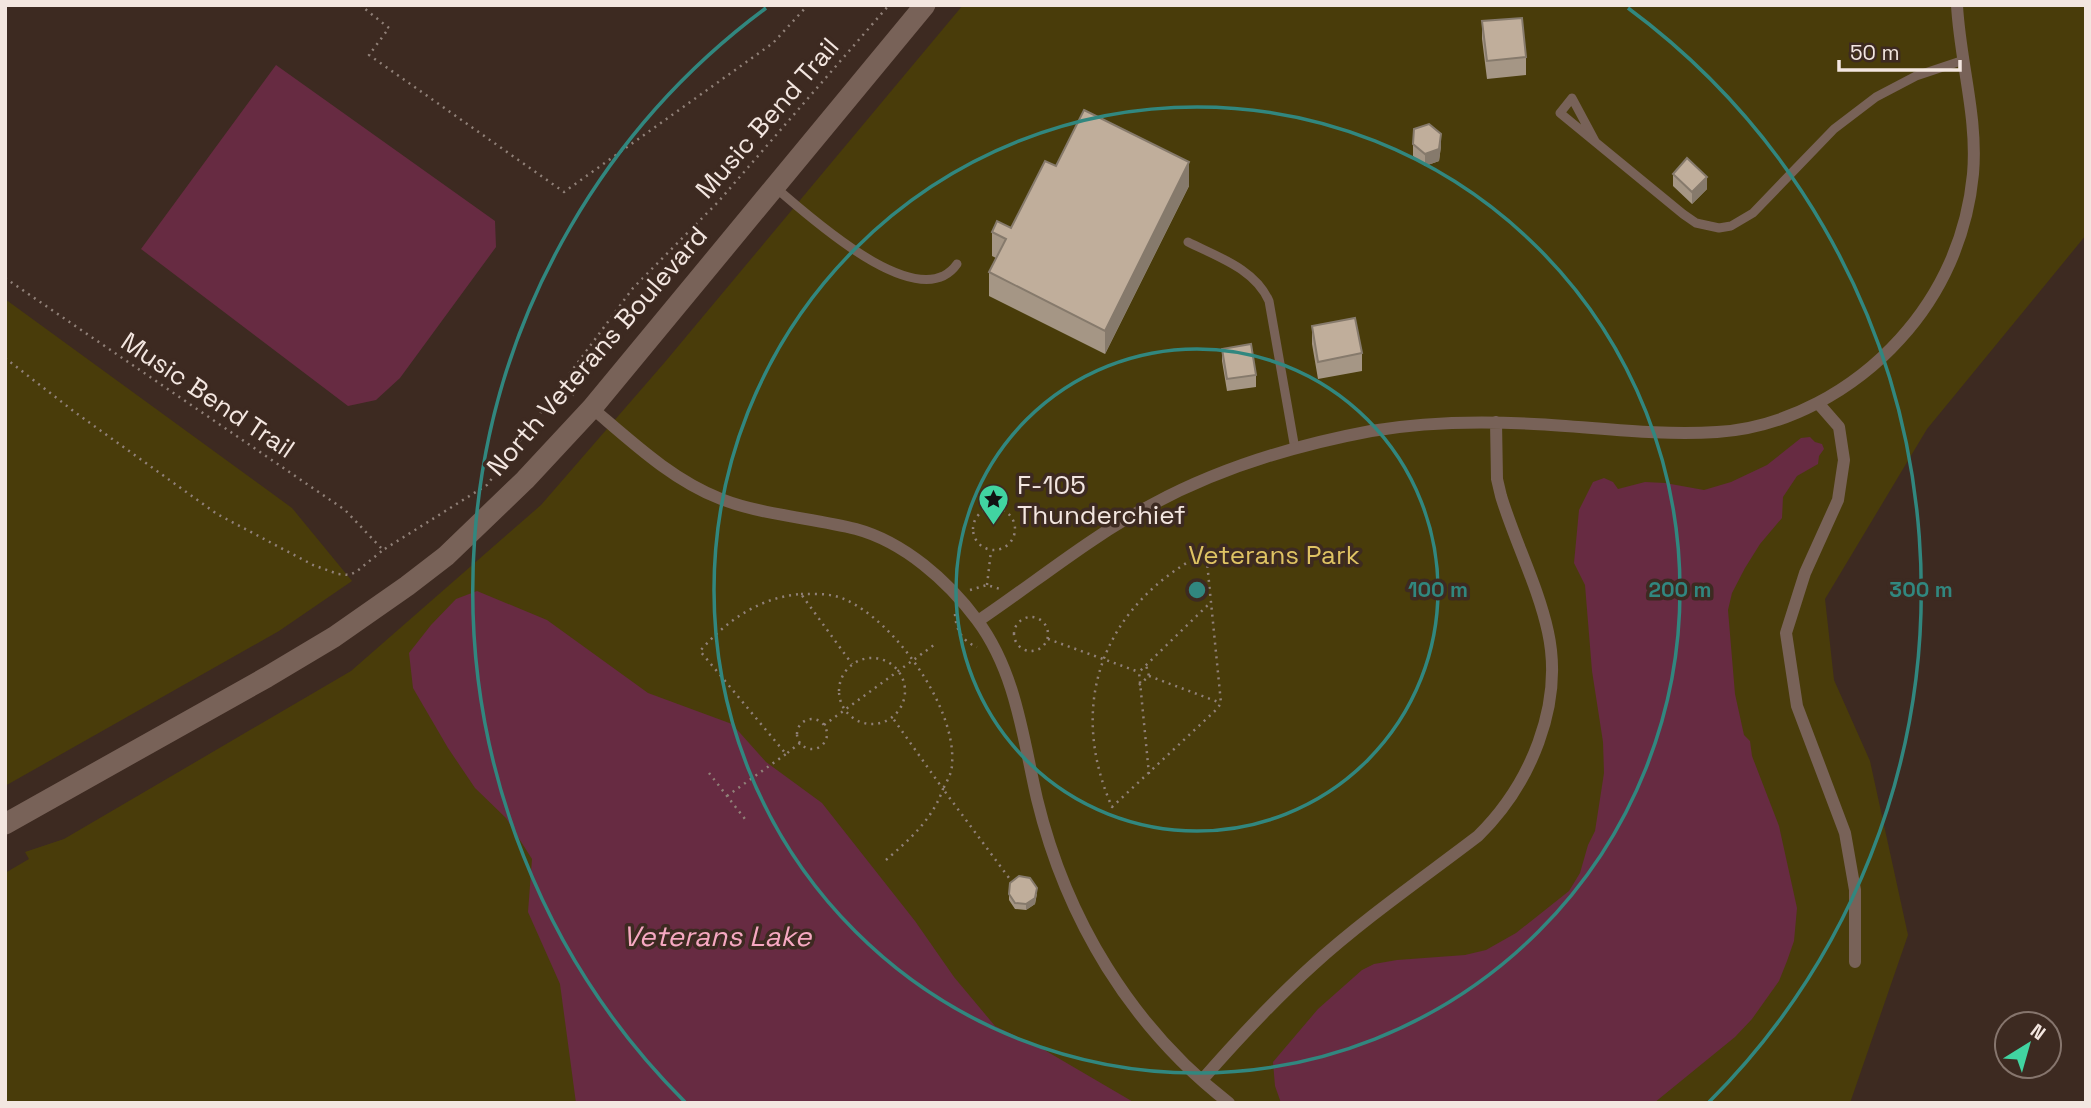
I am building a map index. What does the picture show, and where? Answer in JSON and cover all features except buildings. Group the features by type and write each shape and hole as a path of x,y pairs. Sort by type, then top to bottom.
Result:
{"street":[{"name":"North Veterans Boulevard","path":"5,824 267,677 371,612 446,556 483,522 592,408 925,5"},
{"path":"978,621 1076,552 1150,505 1211,477 1295,449 1386,429 1496,422 1660,432 1719,432 1770,422 1818,402 1853,381 1891,349 1929,302 1950,264 1968,204 1974,146 1957,5"},
{"path":"1818,402 1839,428 1844,460 1838,500 1805,573 1786,633 1797,706 1845,833 1855,890 1855,962"},
{"path":"592,408 670,472 724,501 859,530 900,549 927,568 978,621 1004,667 1015,698 1045,831 1055,863 1083,927 1101,960 1140,1016 1202,1080 1229,1103"},
{"path":"1202,1080 1268,1008 1314,964 1490,823 1518,782 1539,740 1551,696 1549,635 1501,496 1497,479 1496,422"}],"lane":[{"path":"1595,141 1572,98 1560,113 1696,223 1707,227 1731,226 1767,201 1813,150 1857,111 1916,76 1964,60"},
{"path":"774,187 846,245 887,269 923,280 937,280 946,276 957,264"},
{"path":"1188,242 1254,278 1265,292 1269,301 1295,449"}],"path":[{"name":"Music Bend Trail","path":"360,5 389,28 369,55 564,192 773,43 808,5"},
{"name":"Music Bend Trail","path":"5,358 76,413 217,514 313,565 349,575 383,550 487,485 633,288 718,202 889,5"},
{"name":"Music Bend Trail","path":"5,278 345,510 383,550"},
{"path":"993,508 1000,509 1011,517 1015,530 1010,543 999,550 991,551 979,544 972,532 976,518 986,509 993,508"},
{"path":"987,585 991,551"},
{"path":"1206,552 1212,601 1221,703 1112,807 1101,780 1093,736 1094,704 1104,660 1118,630 1144,595 1169,573 1206,552"},
{"path":"966,592 987,585 1006,593"},
{"path":"801,594 852,664"},
{"path":"786,754 700,651 719,630 744,612 775,599 801,594 845,599 883,626 914,660 932,690 950,742 952,769 938,803 923,825 886,860"},
{"path":"1149,774 1139,672 1212,601"},
{"path":"1017,617 1014,635 1019,646 1035,651 1040,649 1048,639 1047,628 1040,619 1029,617 1018,622"},
{"path":"1048,639 1139,672"},
{"path":"824,725 934,645"},
{"path":"873,657 884,660 899,671 905,684 905,695 898,712 892,718 874,724 863,723 845,710 840,701 840,681 852,664 873,657"},
{"path":"1146,664 1149,676"},
{"path":"1149,676 1221,703"},
{"path":"1139,685 1149,676"},
{"path":"892,718 1013,883"},
{"path":"810,720 824,725 827,734 821,746 812,749 800,743 797,733 801,724 810,720"},
{"path":"727,796 800,743"},
{"path":"709,773 745,819"}],"green space":[{"name":"Veterans Park","path":"963,5 2086,5 2086,235 1927,429 1825,599 1834,680 1870,761 1908,935 1850,1103 5,1103 5,873 29,859 25,852 64,839 351,671 541,505 665,362"},
{"path":"5,299 292,508 352,581 279,631 5,786"}],"water":[{"path":"276,65 495,221 496,247 400,378 376,400 348,406 141,249"},
{"path":"1810,437 1822,444 1824,449 1818,464 1797,476 1783,497 1782,518 1760,544 1745,568 1732,593 1728,610 1735,694 1744,735 1750,741 1752,756 1779,826 1797,908 1794,941 1779,981 1752,1019 1735,1037 1654,1103 1281,1103 1275,1086 1273,1062 1318,1009 1362,970 1374,964 1397,960 1465,955 1486,950 1516,933 1569,891 1580,873 1595,831 1604,773 1603,742 1592,671 1585,585 1574,563 1579,510 1593,482 1604,478 1613,482 1618,489 1645,482 1704,490 1731,482 1767,465 1801,438"},
{"name":"Veterans Lake","path":"477,591 547,620 648,693 732,724 766,762 822,803 915,921 954,977 995,1026 1041,1048 1135,1103 576,1103 560,984 528,912 532,859 506,818 475,788 413,688 409,653 456,599"}],"place":[{"name":"F-105 Thunderchief","path":"994,527"}]}
